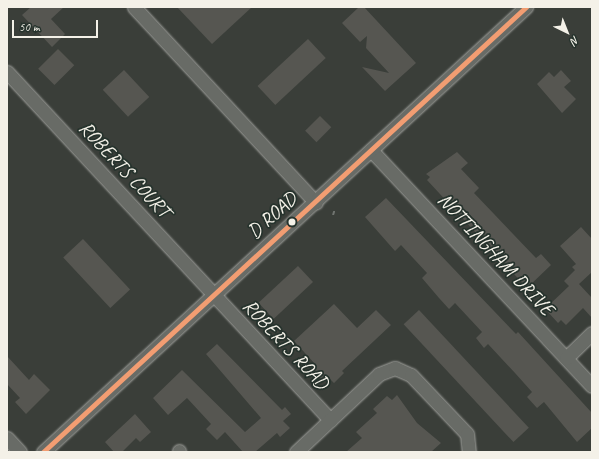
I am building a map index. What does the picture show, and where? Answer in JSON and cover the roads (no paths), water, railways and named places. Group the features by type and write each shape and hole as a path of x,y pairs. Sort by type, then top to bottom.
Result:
{"street":[{"path":"134,7 316,202"},
{"name":"D ROAD","path":"43,452 526,7"},
{"name":"ROBERTS COURT","path":"7,72 212,295"},
{"name":"NOTTINGHAM DRIVE","path":"371,150 592,386"},
{"name":"ROBERTS ROAD","path":"212,295 330,420"},
{"path":"566,358 592,333"},
{"path":"296,452 379,374 395,368 408,372 467,434 469,449"},
{"path":"7,438 20,452"}]}
